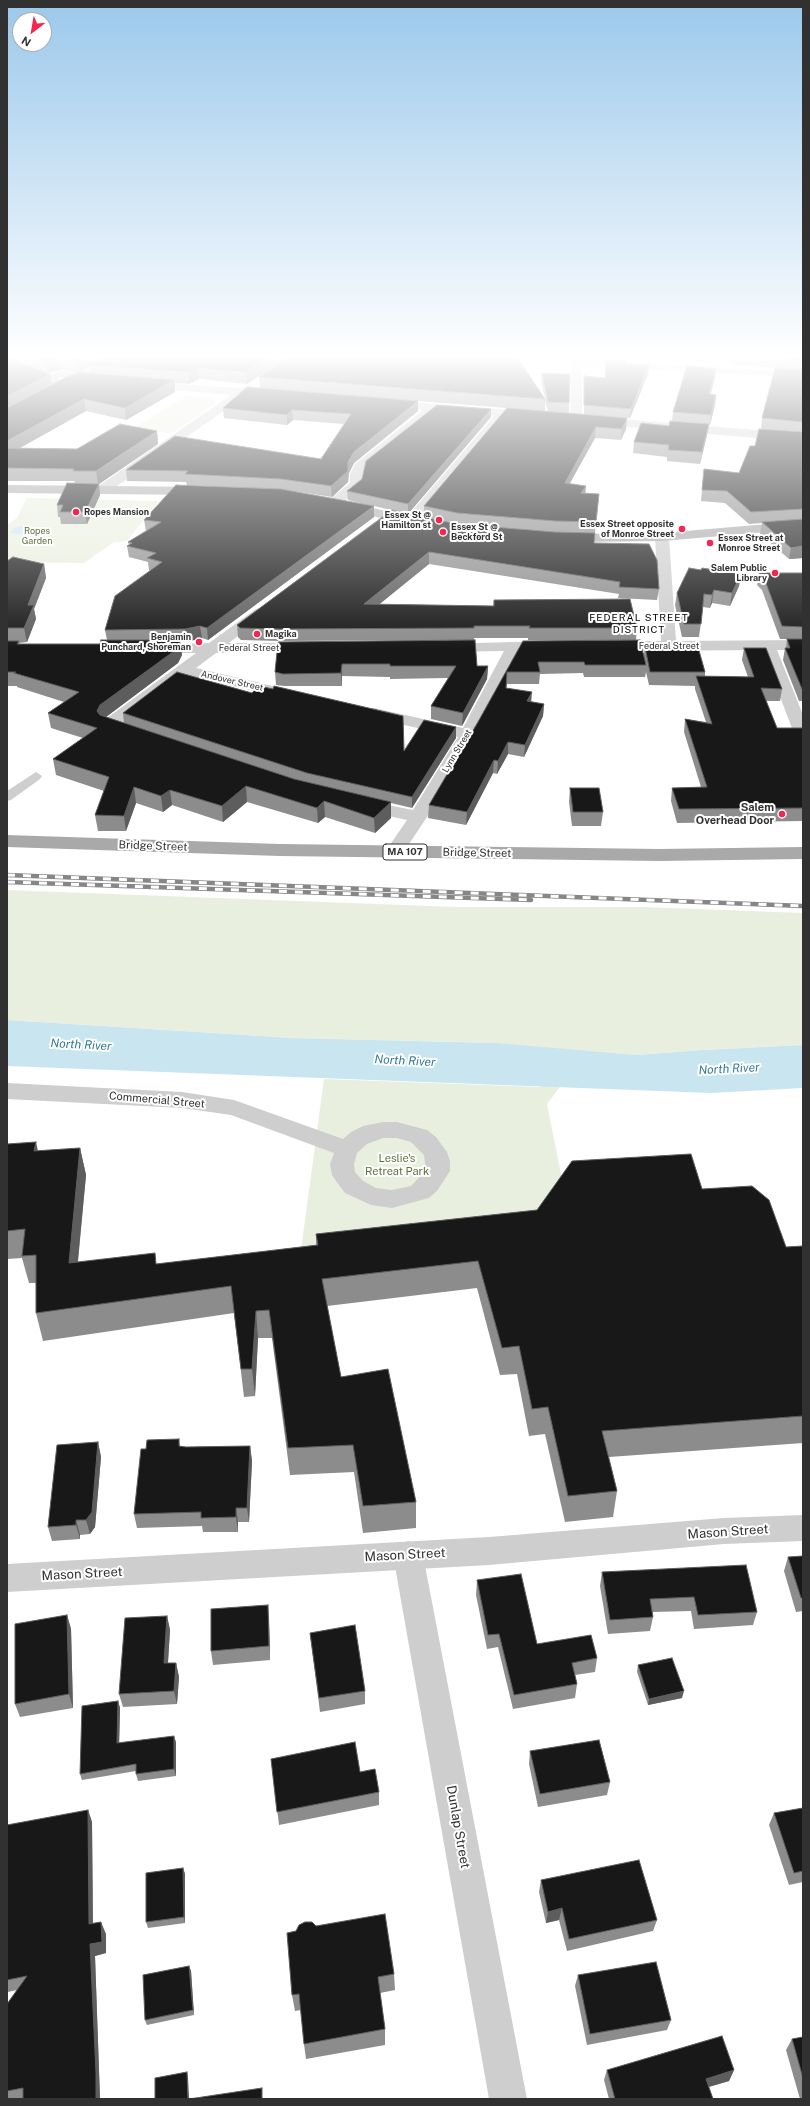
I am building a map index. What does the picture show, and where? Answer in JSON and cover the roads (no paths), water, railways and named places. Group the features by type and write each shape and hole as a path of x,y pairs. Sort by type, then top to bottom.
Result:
{"main road":[{"path":"7,489 210,491"},
{"path":"328,502 429,525"},
{"path":"554,538 632,539 803,525"},
{"name":"Bridge Street","path":"7,841 394,852 673,855 803,853"}],"street":[{"path":"102,490 157,452"},
{"path":"328,502 356,484 356,474 359,468 378,452"},
{"path":"411,521 470,452"},
{"path":"373,526 387,516"},
{"path":"662,537 669,645"},
{"path":"132,733 110,725 275,601"},
{"name":"Federal Street","path":"596,646 803,645"},
{"name":"Lynn Street","path":"394,852 418,816 468,734 497,682 514,646"},
{"path":"429,647 567,646"},
{"path":"768,646 803,736"},
{"name":"Federal Street","path":"136,648 321,648"},
{"name":"Andover Street","path":"184,670 300,696"},
{"path":"362,710 468,734"},
{"path":"344,801 418,816"},
{"name":"Commercial Street","path":"7,1091 182,1100 234,1108 347,1148"},
{"name":"Mason Street","path":"7,1578 408,1555 489,1552 724,1531 803,1528"},
{"name":"Dunlap Street","path":"408,1555 508,2099"}],"lane":[{"path":"7,797 36,776"}],"water":[{"path":"21,526 32,527 27,532 19,534 9,533 14,528"},
{"name":"North River","path":"7,1020 292,1038 496,1043 637,1055 803,1045 803,1088 711,1093 7,1066"}],"railway":[{"path":"7,875 803,906"},
{"path":"7,882 531,900"}],"place":[{"name":"Ropes Mansion","path":"76,512"},
{"name":"Essex St @ Hamilton st","path":"439,520"},
{"name":"Essex Street opposite of Monroe Street","path":"682,529"},
{"name":"Essex St @ Beckford St","path":"443,532"},
{"name":"Essex Street at Monroe Street","path":"710,543"},
{"name":"Salem Public Library","path":"775,573"},
{"name":"Magika","path":"257,634"},
{"name":"Benjamin Punchard, Shoreman","path":"199,642"},
{"name":"Salem Overhead Door","path":"782,814"}],"district":[{"name":"FEDERAL STREET DISTRICT","path":"639,624"}],"park label":[{"name":"Ropes Garden","path":"37,536"},
{"name":"Leslie's Retreat Park","path":"397,1165"}]}
